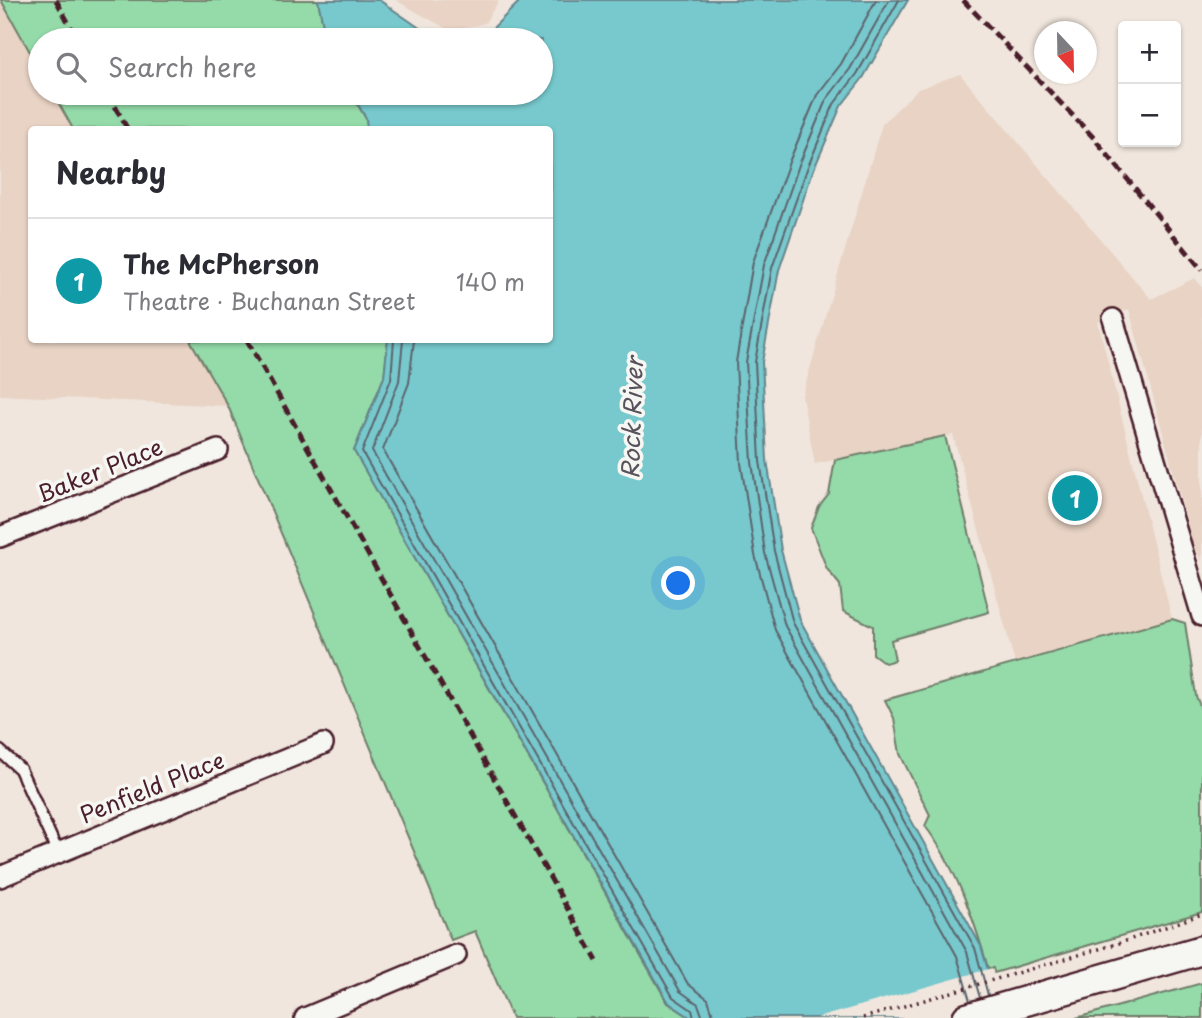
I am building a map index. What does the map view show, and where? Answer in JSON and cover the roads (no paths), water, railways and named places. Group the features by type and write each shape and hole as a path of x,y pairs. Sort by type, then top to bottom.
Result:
{"main road":[{"path":"967,1018 1202,950"}],"street":[{"path":"1113,318 1197,579 1202,616"},
{"name":"Baker Place","path":"0,537 218,450"},
{"name":"Penfield Place","path":"0,877 323,744"},
{"path":"305,1018 456,955"}],"lane":[{"path":"0,751 20,769 58,853"}],"water":[{"path":"318,0 379,0 420,28 324,28"},
{"name":"Rock River","path":"521,0 908,0 863,78 841,106 813,171 779,270 762,362 767,460 781,550 800,620 981,946 1002,1018 691,1018 669,1003 354,451 384,377 388,343 553,343 553,126 367,126 366,118 358,105 553,105 553,28 493,28"}],"railway":[{"path":"56,0 71,28"},
{"path":"963,0 1093,137 1202,270"},
{"path":"114,105 126,126"},
{"path":"249,343 597,961"}],"place":[{"name":"The McPherson","path":"1075,498"}]}
